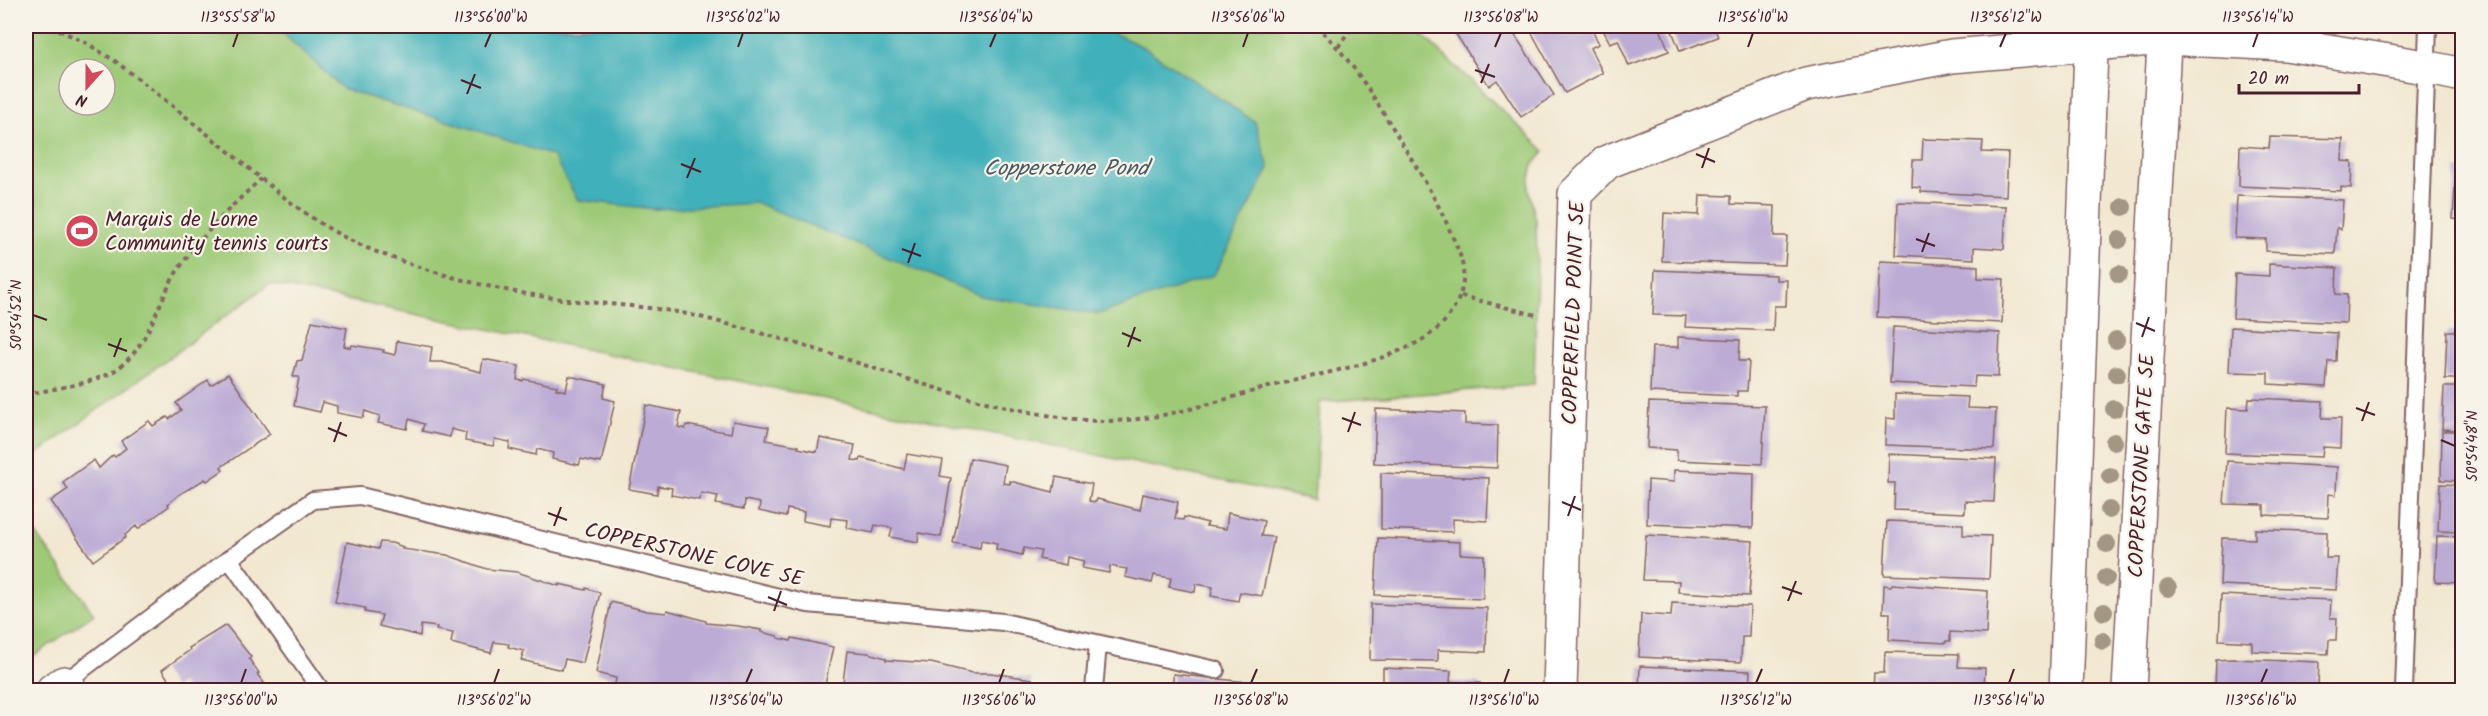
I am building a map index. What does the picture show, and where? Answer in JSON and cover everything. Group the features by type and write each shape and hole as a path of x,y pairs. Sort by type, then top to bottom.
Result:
{"street":[{"name":"COPPERFIELD POINT SE","path":"1560,690 1575,194 1607,162 1806,84 1953,56 2091,35 2165,32 2286,44 2463,75"},
{"name":"COPPERSTONE GATE SE","path":"2129,690 2165,32"},
{"path":"2066,690 2091,35"}],"lane":[{"path":"2403,690 2428,26"},
{"name":"COPPERSTONE COVE SE","path":"62,688 229,559 313,500 360,496 808,604 1003,622 1216,669"},
{"path":"229,559 321,690"},
{"path":"1094,690 1098,644"}],"path":[{"path":"51,26 88,44 115,62 305,215 343,237 392,258 474,283 557,299 653,308 693,316 773,337 919,384 1008,406 1084,420 1129,421 1172,415 1370,360 1411,346 1440,326 1461,296 1463,279 1461,257 1439,207 1395,131 1338,47 1316,26"},
{"path":"1338,47 1353,26"},
{"path":"26,395 107,375 124,364 141,343 179,268 210,228 261,179"},
{"path":"1461,296 1539,316 1571,318"}],"green space":[{"path":"26,26 1413,26 1545,151 1533,165 1528,188 1536,220 1534,385 1320,402 1314,500 270,284 26,462"},
{"path":"26,520 94,614 26,661"}],"water":[{"name":"Copperstone Pond","path":"275,26 1099,26 1145,48 1255,122 1269,168 1214,275 1099,314 981,296 757,203 654,209 578,200 553,156 343,89"}],"building":[{"path":"1464,26 1509,26 1554,95 1521,117 1497,80 1489,86 1454,31"},
{"path":"1528,26 1590,26 1599,44 1590,48 1603,73 1565,93"},
{"path":"1601,26 1659,26 1669,51 1629,66 1618,40 1610,43"},
{"path":"1670,26 1714,26 1718,37 1680,51"},
{"path":"2270,137 2343,139 2342,161 2352,162 2351,188 2341,187 2341,191 2239,186 2240,146 2269,148"},
{"path":"1923,139 1983,141 1982,152 2008,153 2006,196 1921,192 1921,188 1912,187 1913,160 1922,160"},
{"path":"2456,170 2462,170 2462,220 2453,219"},
{"path":"1700,195 1731,196 1731,204 1775,206 1774,236 1787,236 1785,265 1662,261 1664,213 1699,215"},
{"path":"2237,196 2343,200 2341,229 2337,228 2335,254 2266,251 2266,239 2235,238"},
{"path":"1898,202 2006,206 2004,249 1974,247 1974,259 1896,255"},
{"path":"1880,261 1978,266 1978,278 2004,279 2002,323 1877,317"},
{"path":"2269,264 2337,268 2336,294 2347,295 2346,323 2233,318 2235,274 2269,276"},
{"path":"1655,270 1776,275 1776,280 1787,280 1786,306 1774,306 1773,331 1685,327 1686,316 1653,315"},
{"path":"312,321 347,328 344,346 351,348 352,345 384,350 383,352 395,355 397,341 432,347 430,362 442,362 481,372 483,359 519,366 517,380 523,381 524,379 557,386 556,389 566,391 569,376 606,384 603,398 615,401 601,463 581,459 579,465 552,459 553,453 537,449 536,455 509,449 510,442 495,439 493,446 465,441 466,433 451,429 450,437 422,431 424,424 409,419 407,429 378,423 380,416 365,411 363,418 337,413 337,406 323,402 320,412 294,406 299,377 293,377 297,361 302,360"},
{"path":"1893,327 2000,333 1998,377 1975,376 1974,387 1890,383"},
{"path":"2231,327 2337,333 2336,361 2328,361 2326,387 2268,384 2268,373 2229,372"},
{"path":"2447,331 2462,331 2462,379 2445,379"},
{"path":"1678,337 1740,340 1739,361 1749,361 1747,391 1737,391 1737,396 1650,392 1652,347 1678,347"},
{"path":"228,374 270,434 221,467 223,470 207,481 205,479 180,494 168,504 169,506 138,529 136,526 125,535 126,537 93,561 51,501 68,489 63,482 94,460 99,468 113,455 115,457 126,448 121,441 149,421 153,426 167,417 169,419 181,410 176,403 208,380 211,385"},
{"path":"2444,387 2462,387 2462,430 2442,429"},
{"path":"1895,394 1968,397 1967,408 1996,409 1994,449 1885,445 1886,418 1895,419"},
{"path":"2249,398 2323,401 2322,418 2341,418 2340,448 2323,447 2322,457 2225,453 2227,408 2248,409"},
{"path":"1649,402 1765,406 1762,464 1677,460 1677,450 1647,448"},
{"path":"646,405 681,412 678,427 685,429 686,425 731,433 733,421 769,427 766,440 817,452 820,438 855,445 852,460 860,461 861,458 904,469 907,454 943,460 940,476 951,478 941,537 919,533 918,542 890,537 892,528 875,525 873,533 847,528 848,520 831,518 830,526 803,521 804,512 787,509 786,517 759,511 760,503 745,500 744,509 716,504 718,496 701,493 699,500 671,495 672,488 658,486 657,494 629,489"},
{"path":"1376,409 1465,413 1465,424 1498,425 1497,468 1374,463"},
{"path":"2442,431 2462,431 2462,481 2441,480"},
{"path":"1889,454 1996,459 1994,502 1965,501 1965,513 1894,510 1895,483 1888,483"},
{"path":"970,458 1006,465 1003,483 1010,484 1010,481 1053,492 1056,477 1092,484 1089,501 1096,502 1097,499 1140,510 1143,494 1178,502 1175,519 1183,520 1184,517 1208,523 1206,526 1226,529 1228,513 1264,521 1261,536 1274,537 1262,596 1240,592 1238,601 1211,596 1213,587 1196,584 1195,592 1169,587 1171,578 1154,575 1152,583 1125,577 1127,569 1110,566 1109,573 1082,568 1084,561 1067,557 1066,565 1039,559 1041,551 1024,548 1022,555 996,549 997,543 981,540 980,548 953,543"},
{"path":"2227,461 2337,467 2336,495 2329,494 2328,518 2264,515 2264,505 2224,504"},
{"path":"1674,470 1754,473 1753,528 1647,524 1648,480 1674,482"},
{"path":"1381,473 1489,478 1487,521 1453,519 1453,532 1381,529"},
{"path":"2440,484 2462,485 2462,532 2438,531"},
{"path":"1887,521 1963,524 1963,535 1991,536 1989,579 1884,575"},
{"path":"2255,529 2327,532 2326,558 2338,558 2336,590 2220,585 2222,538 2255,539"},
{"path":"1646,535 1753,541 1749,596 1678,592 1679,581 1643,580"},
{"path":"2437,536 2462,537 2462,583 2435,582"},
{"path":"1378,538 1460,542 1460,554 1484,555 1483,599 1375,595"},
{"path":"347,542 378,549 380,542 392,543 403,547 402,549 447,555 487,569 517,572 559,586 559,584 586,590 586,588 600,593 583,663 565,659 562,670 521,660 524,651 508,647 509,644 494,642 491,653 451,643 453,633 436,630 437,627 421,625 420,636 379,626 382,615 365,612 365,608 335,602"},
{"path":"1892,584 1988,591 1986,634 1950,632 1950,641 1946,643 1889,640 1890,613 1883,613 1884,585 1891,586"},
{"path":"2221,595 2331,600 2330,618 2337,618 2336,640 2329,640 2328,654 2252,651 2252,642 2219,640"},
{"path":"611,602 647,611 666,613 667,610 706,621 706,623 761,630 761,632 778,636 778,638 791,641 792,638 833,647 824,690 678,690 653,686 652,690 639,690 615,685 616,678 596,673"},
{"path":"1672,603 1750,606 1749,637 1742,637 1741,662 1639,657 1641,614 1671,616"},
{"path":"1371,604 1487,608 1486,652 1438,650 1438,661 1370,660"},
{"path":"226,625 251,657 249,659 259,673 257,674 267,687 269,685 273,690 187,690 181,683 174,688 162,670 190,650 189,648"},
{"path":"847,651 868,653 886,658 886,660 931,663 972,673 991,673 1032,679 1030,690 842,690"},
{"path":"1885,652 1959,654 1958,667 1985,668 1984,690 1873,690 1874,673 1884,673"},
{"path":"2216,660 2319,662 2318,687 2323,687 2322,690 2215,690"},
{"path":"1640,666 1750,671 1749,690 1639,690"},
{"path":"1383,668 1451,671 1450,682 1480,683 1479,690 1383,690"},
{"path":"1173,674 1246,682 1246,690 1173,690"}],"place":[{"name":"Marquis de Lorne Community tennis courts","path":"82,231"}]}
